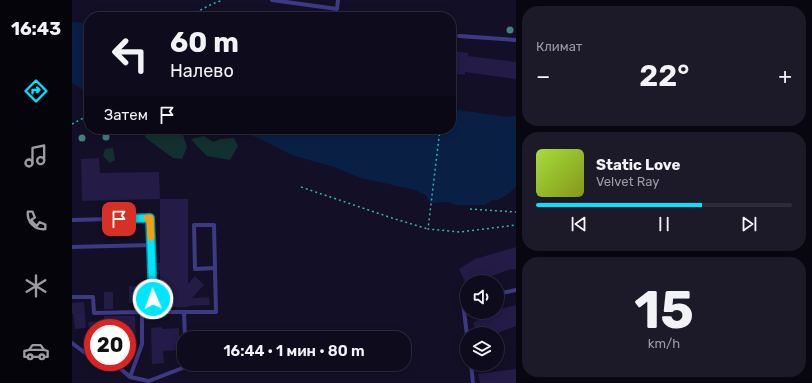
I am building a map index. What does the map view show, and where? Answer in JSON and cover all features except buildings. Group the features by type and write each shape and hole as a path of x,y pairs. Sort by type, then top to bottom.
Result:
{"lane":[{"path":"272,0 337,9 338,0"},
{"path":"459,36 516,40"},
{"path":"72,220 150,218 153,312"},
{"path":"72,297 93,297 94,313 216,312 215,268 214,225 194,225 195,269 215,268"},
{"path":"72,247 151,245"},
{"path":"504,293 516,290"},
{"path":"130,377 142,344 142,312"},
{"path":"184,312 185,331"},
{"path":"72,343 84,352"},
{"path":"123,371 130,377 149,382 177,370"},
{"path":"472,371 473,383"}],"path":[{"path":"199,11 223,0"},
{"path":"72,124 84,118"},
{"path":"428,229 439,134"},
{"path":"301,187 428,229 460,232 516,225"},
{"path":"470,209 516,212"}],"green space":[{"path":"144,134 183,135 187,147 182,159 173,158 146,138"},
{"path":"204,136 213,142 221,139 234,138 238,146 230,160 207,156 191,139"},
{"path":"113,148 115,160 110,163 103,156 105,149"}],"water":[{"path":"72,22 84,23 84,90 72,83"},
{"path":"456,110 508,117 516,116 516,187 498,200 493,200 485,205 456,205 448,202 431,203 425,195 415,190 361,178 334,167 292,155 258,138 246,134 456,134"}],"slow traffic":[{"path":"147,218 150,218 151,237"}],"route":[{"path":"119,219 150,218 153,299"}]}
